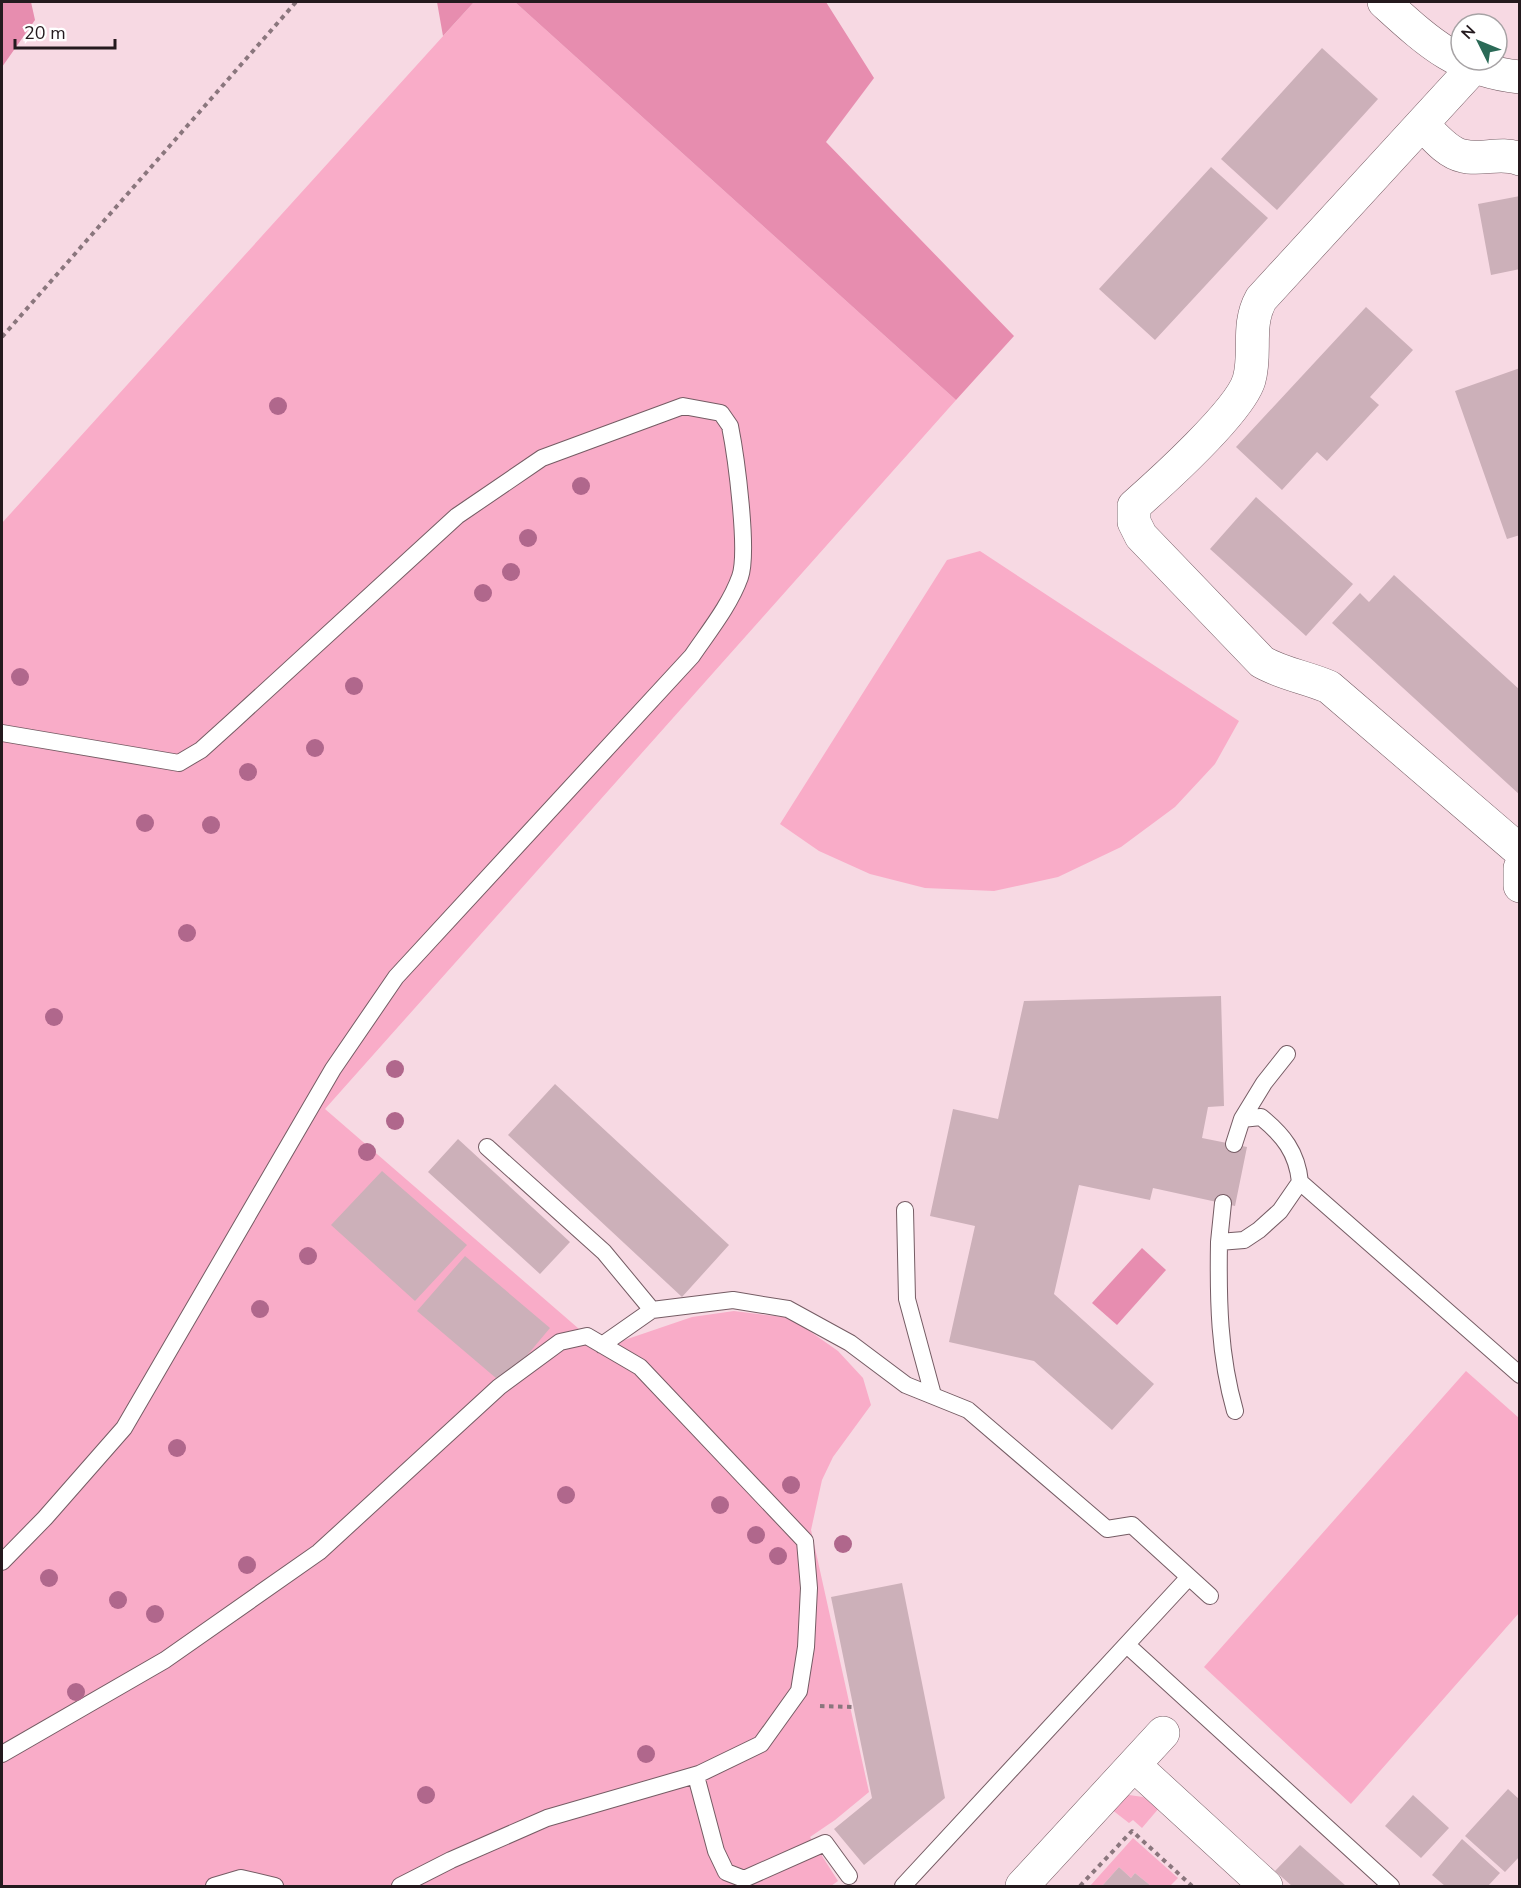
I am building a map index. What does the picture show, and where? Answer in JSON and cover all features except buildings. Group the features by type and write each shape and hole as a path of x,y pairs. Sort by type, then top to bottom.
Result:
{"street":[{"path":"1384,2 1423,37 1449,56"},
{"path":"1469,72 1262,299 1253,319 1251,371 1245,391 1170,474 1134,506 1134,522 1141,536 1262,662 1281,673 1310,679 1329,687 1520,851"},
{"path":"1485,72 1520,77"},
{"path":"1422,124 1446,147 1464,157 1502,156 1520,159"},
{"path":"1520,868 1520,886"},
{"path":"1022,1887 1162,1733"},
{"path":"1134,1765 1266,1887"}],"lane":[{"path":"2,734 179,763 201,750 457,516 542,458 683,406 720,412 730,426 744,543 741,576 719,617 692,656 396,977 333,1069 124,1428 45,1518 2,1562"},
{"path":"1234,1144 1242,1119 1264,1083 1287,1054"},
{"path":"1219,1242 1244,1240 1259,1230 1280,1211 1300,1182 1298,1165 1290,1146 1279,1132 1261,1117 1242,1119"},
{"path":"487,1147 604,1252 652,1310"},
{"path":"1300,1182 1520,1375"},
{"path":"1223,1203 1219,1242 1218,1306 1222,1353 1235,1412"},
{"path":"905,1210 907,1299 933,1395"},
{"path":"602,1345 652,1310 733,1300 788,1309 850,1343 906,1385 968,1410 1107,1529 1132,1525 1210,1596"},
{"path":"2,1754 165,1660 319,1552 499,1387 560,1341 587,1336 640,1367 805,1541 809,1588 806,1647 799,1691 761,1744 696,1776 547,1818 451,1860 400,1887"},
{"path":"903,1887 1189,1577"},
{"path":"1127,1645 1391,1887"},
{"path":"696,1776 716,1851 726,1872 744,1878 825,1843 849,1876"},
{"path":"214,1887 241,1878 276,1887"}],"path":[{"path":"2,337 296,2"},
{"path":"1080,1887 1132,1831 1192,1887"}],"shaded area":[{"path":"2,2 31,2 35,20 2,67"},
{"path":"437,2 474,2 443,36"},
{"path":"474,2 515,2 956,400 325,1109 601,1348 692,1317 734,1311 791,1318 838,1351 863,1378 871,1405 833,1457 822,1480 811,1530 869,1792 810,1837 838,1881 831,1886 2,1886 2,523"},
{"path":"515,2 826,2 874,78 826,142 1014,336 956,400"},
{"path":"980,551 1239,721 1215,764 1175,807 1121,847 1058,877 994,891 925,888 870,874 819,851 780,824 947,560"},
{"path":"1142,1248 1166,1270 1117,1325 1092,1303"},
{"path":"1466,1371 1519,1418 1519,1613 1351,1804 1204,1667"},
{"path":"1129,1795 1143,1797 1159,1808 1142,1828 1133,1820 1129,1823 1111,1809 1117,1799"},
{"path":"1133,1838 1178,1878 1170,1886 1151,1886 1135,1873 1131,1878 1119,1867 1102,1886 1090,1886"}]}
